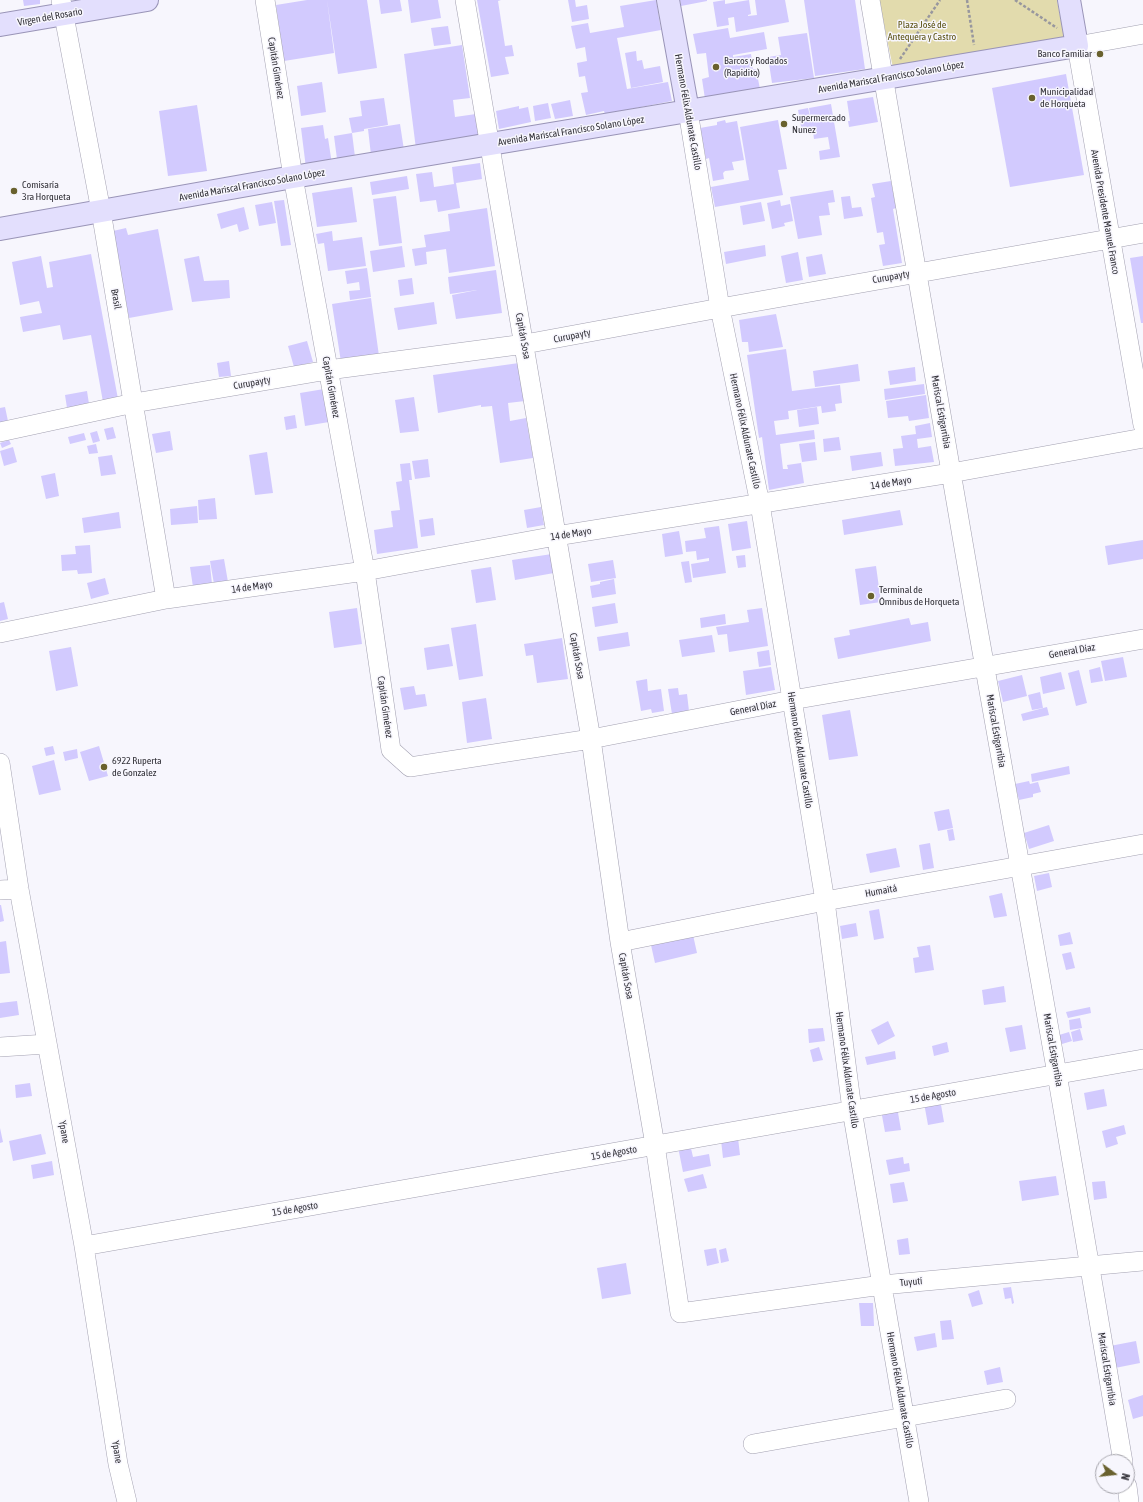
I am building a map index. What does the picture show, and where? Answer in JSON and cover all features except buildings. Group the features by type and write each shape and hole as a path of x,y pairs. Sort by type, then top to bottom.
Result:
{"main road":[{"name":"Virgen del Rosario","path":"0,25 62,7 147,0"},
{"name":"Hermano Félix Aldunate Castillo","path":"668,0 688,111"},
{"name":"Avenida Presidente Manuel Franco","path":"1069,0 1077,46"},
{"name":"Avenida Mariscal Francisco Solano López","path":"0,228 293,177 1077,46"}],"street":[{"name":"Capitán Giménez","path":"265,0 293,177 365,571 391,750 410,767"},
{"name":"Capitán Sosa","path":"465,0 525,344 591,739 620,942 655,1145 680,1313"},
{"name":"Mariscal Estigarribia","path":"870,0 1122,1454"},
{"name":"Brasil","path":"62,7 101,211 166,599"},
{"name":"Avenida Mariscal Francisco Solano López","path":"1077,46 1143,34"},
{"name":"Avenida Presidente Manuel Franco","path":"1077,46 1143,425"},
{"name":"Hermano Félix Aldunate Castillo","path":"688,111 720,308 760,504 825,901 852,1110 919,1502"},
{"name":"Curupayty","path":"0,432 134,403 328,370 525,344 917,272 1143,233"},
{"name":"14 de Mayo","path":"0,633 166,599 365,571 556,536 951,473 1143,438"},
{"name":"General Díaz","path":"410,767 591,739 792,700 1143,638"},
{"name":"Ypane","path":"0,763 19,889 84,1246 118,1464 127,1502"},
{"name":"Humaitá","path":"620,942 825,901 1143,844"},
{"path":"0,890 19,889"},
{"path":"0,1047 47,1044"},
{"name":"15 de Agosto","path":"84,1246 1143,1059"},
{"name":"Tuyutí","path":"680,1313 882,1285 1143,1261"},
{"path":"753,1444 1006,1399"}],"path":[{"path":"898,61 940,0"},
{"path":"968,0 974,45"},
{"path":"1015,0 1057,28"}],"green space":[{"name":"Plaza José de Antequera y Castro","path":"879,0 1057,0 1064,37 893,68"}],"place":[{"name":"Banco Familiar","path":"1100,54"},
{"name":"Barcos y Rodados (Rapidito)","path":"716,67"},
{"name":"Municipalidad de Horqueta","path":"1032,98"},
{"name":"Supermercado Nunez","path":"784,124"},
{"name":"Comisaría 3ra Horqueta","path":"14,191"},
{"name":"Terminal de Ómnibus de Horqueta","path":"871,596"},
{"name":"6922 Ruperta de Gonzalez","path":"104,767"}]}
